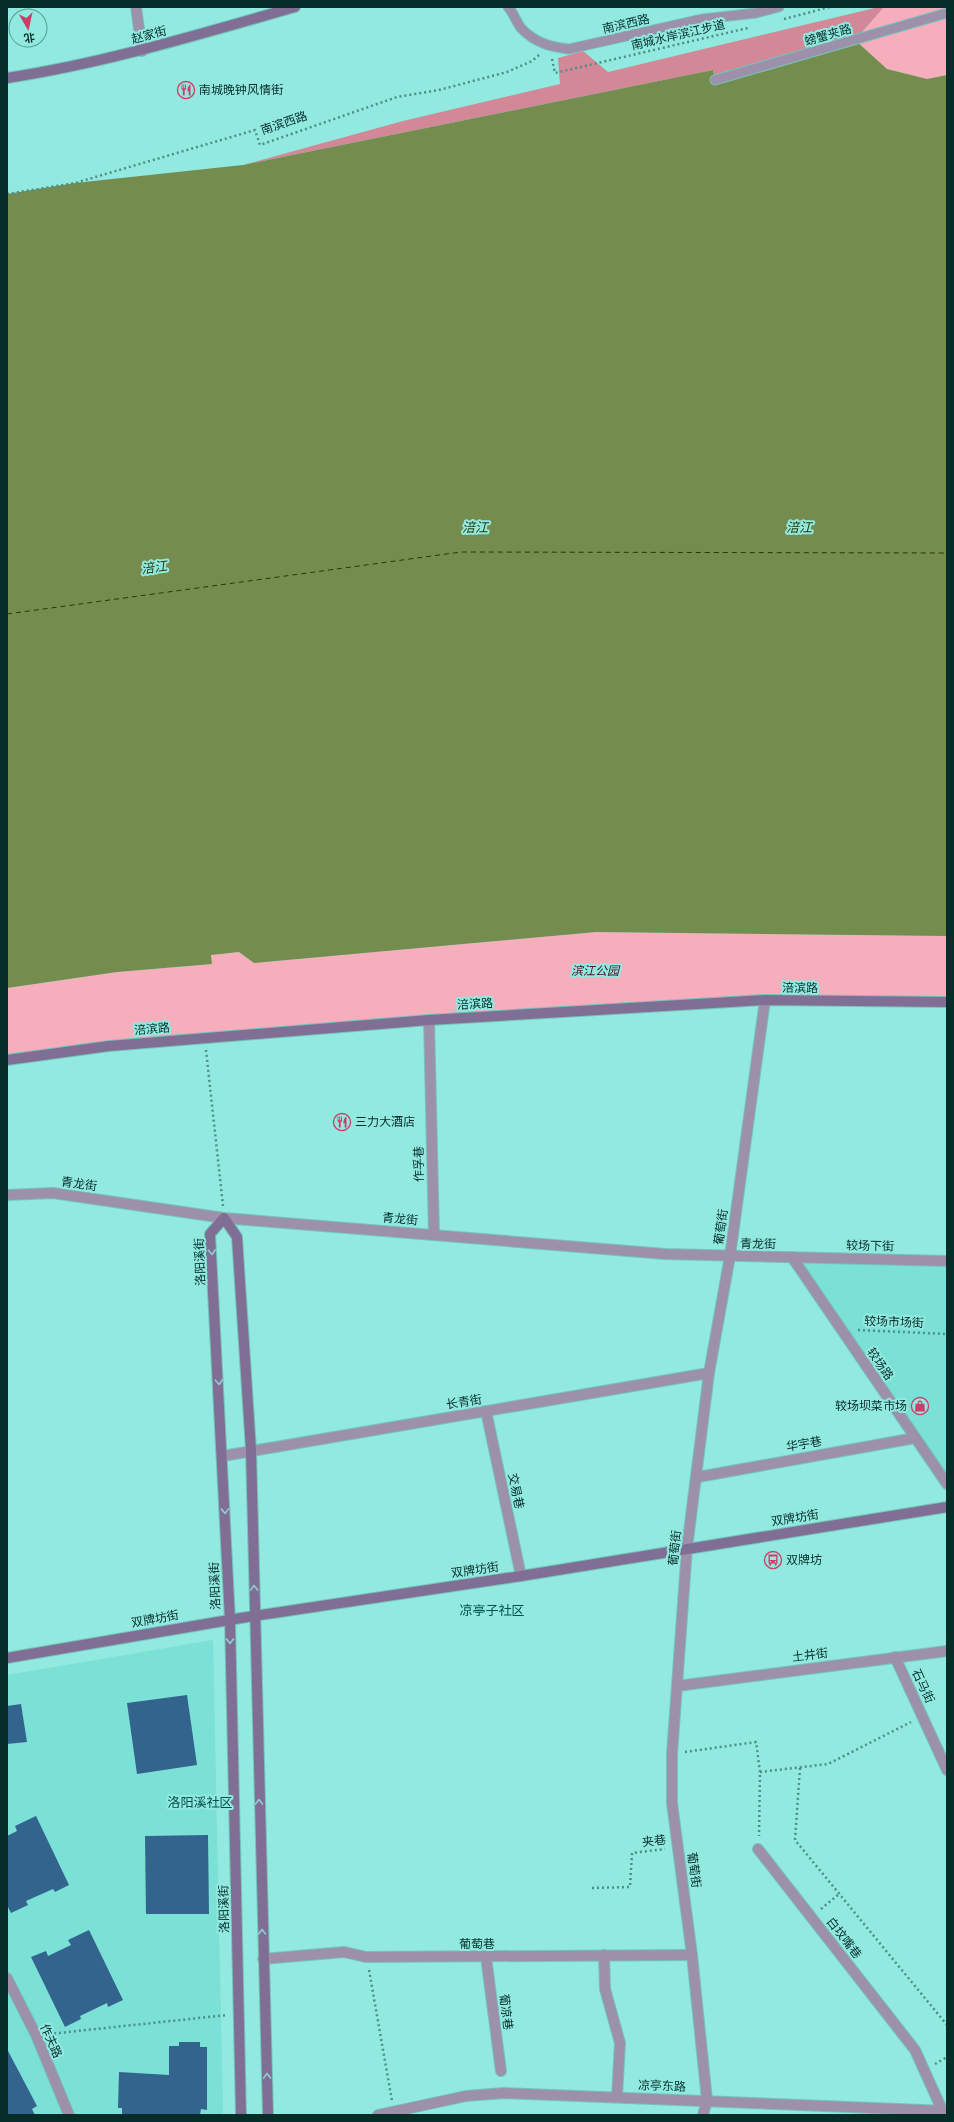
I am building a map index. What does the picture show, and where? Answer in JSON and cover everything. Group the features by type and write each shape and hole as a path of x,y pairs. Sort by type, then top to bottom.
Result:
{"street":[{"path":"136,7 142,51"},
{"name":"赵家街","path":"7,78 50,72 142,51 295,7"},
{"name":"涪滨路","path":"7,1060 109,1046 429,1020 765,1000 947,1002"},
{"name":"葡萄街","path":"708,2100 692,1955 672,1803 672,1754 687,1548 698,1477 709,1373 730,1256 765,1000"},
{"name":"作孚巷","path":"429,1020 434,1235"},
{"name":"青龙街","path":"7,1195 53,1193 224,1218 665,1254 792,1257"},
{"path":"224,1218 238,1237 250,1450 268,2115"},
{"name":"洛阳溪街","path":"224,1218 210,1234 223,1456 230,1620 241,2115"},
{"name":"较场下街","path":"792,1257 947,1261"},
{"name":"较场路","path":"792,1257 947,1484"},
{"name":"长青街","path":"223,1456 250,1450 709,1373"},
{"name":"交易巷","path":"486,1411 522,1576"},
{"name":"华宇巷","path":"698,1477 915,1438"},
{"name":"双牌坊街","path":"7,1658 255,1615 522,1576 947,1507"},
{"name":"土井街","path":"677,1686 947,1651"},
{"name":"石马街","path":"895,1657 947,1770"},
{"name":"白坟嘴巷","path":"758,1849 915,2050 945,2112"},
{"name":"葡萄巷","path":"263,1959 344,1952 366,1957 692,1955"},
{"path":"604,1955 605,1989 620,2043 617,2097"},
{"name":"葡凉巷","path":"486,1957 501,2072"},
{"name":"作夫路","path":"7,1978 36,2035 69,2115"},
{"name":"凉亭东路","path":"378,2115 394,2111 415,2111 466,2096 504,2093 708,2100 945,2112"},
{"path":"703,2115 708,2100"}],"lane":[{"name":"南滨西路","path":"508,7 521,28 550,47 570,49 702,19 756,13 779,7"},
{"name":"螃蟹夹路","path":"715,80 947,13"}],"path":[{"path":"783,20 830,7"},
{"name":"南城水岸滨江步道","path":"550,47 554,73 753,27"},
{"name":"南滨西路","path":"7,194 75,183 255,130 260,145 397,97 438,90 507,72 532,61 550,47"},
{"path":"205,1037 224,1218"},
{"name":"较场市场街","path":"840,1329 947,1334"},
{"path":"760,1772 828,1764 923,1717"},
{"path":"672,1754 756,1742 760,1772 758,1849"},
{"path":"800,1768 795,1840 947,2025"},
{"name":"夹巷","path":"592,1888 630,1887 632,1853 677,1847"},
{"path":"812,1917 839,1894"},
{"path":"366,1957 394,2111"},
{"path":"36,2035 239,2014"}],"shaded area":[{"path":"884,7 855,40 715,80 713,70 243,165 403,121 560,84 558,58 583,51 608,72"},
{"name":"较场坝菜市场","path":"792,1257 947,1261 947,1484"},
{"path":"213,1640 223,2115 7,2115 7,1675"}],"green space":[{"path":"884,7 947,7 947,75 927,79 887,69 855,40"},
{"name":"滨江公园","path":"596,932 947,936 947,1002 765,1000 429,1020 7,1060 7,988 117,972 212,964 211,955 239,952 254,963"}],"water":[{"name":"涪江","path":"855,40 887,69 927,79 947,75 947,936 596,932 254,963 239,952 211,955 212,964 117,972 7,988 7,194 75,183 243,165 713,70 715,80"}],"building":[{"path":"187,1695 197,1765 137,1774 127,1703"},
{"path":"21,1704 27,1742 7,1744 7,1706"},
{"path":"36,1816 69,1885 55,1892 53,1889 26,1901 28,1905 11,1913 7,1905 7,1836 17,1831 15,1826"},
{"path":"208,1835 209,1914 146,1914 145,1836"},
{"path":"89,1930 123,2000 108,2007 107,2003 80,2016 81,2019 65,2027 31,1957 46,1951 48,1956 71,1945 68,1940"},
{"path":"179,2042 200,2042 200,2047 207,2047 207,2110 201,2109 200,2115 122,2115 122,2108 118,2108 119,2072 169,2075 169,2046 179,2046"},
{"path":"7,2049 37,2106 32,2109 35,2115 7,2115"}],"ferry route":[{"path":"7,614 461,552 947,553"}],"place":[{"name":"南城晚钟风情街","path":"186,90"},
{"name":"三力大酒店","path":"342,1122"},
{"name":"较场坝菜市场","path":"920,1406"},
{"name":"双牌坊","path":"773,1560"}],"district":[{"name":"凉亭子社区","path":"492,1610"},
{"name":"洛阳溪社区","path":"200,1802"}]}
